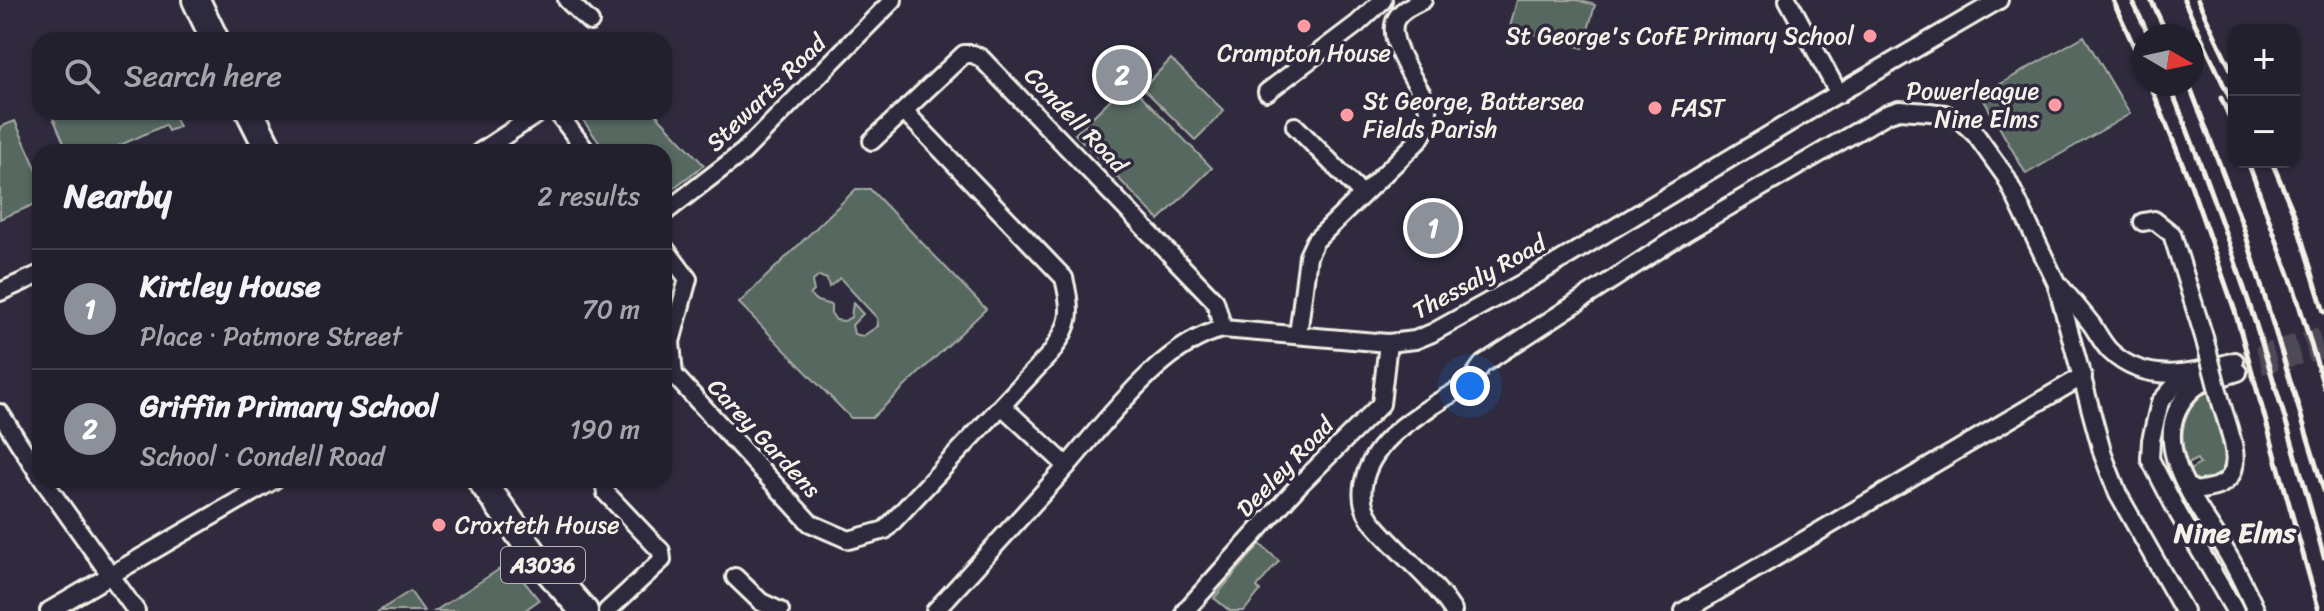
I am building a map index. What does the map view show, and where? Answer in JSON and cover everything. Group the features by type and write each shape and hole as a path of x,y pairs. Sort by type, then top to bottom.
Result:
{"main road":[{"path":"196,0 211,32"},
{"path":"254,120 266,144"},
{"name":"A3036","path":"487,488 533,553 584,611"}],"street":[{"path":"567,0 590,22"},
{"name":"Stewarts Road","path":"672,207 743,152 893,0"},
{"path":"1267,92 1357,24 1383,0"},
{"path":"1298,335 1308,256 1315,241 1426,130 1429,111 1426,101 1392,34 1395,20 1423,0"},
{"path":"1788,0 1839,94"},
{"name":"Thessaly Road","path":"1223,329 1388,343 1415,340 1432,333 1533,277 1999,0"},
{"name":"Condell Road","path":"872,141 964,54 981,58 1215,301 1223,329"},
{"path":"1453,611 1425,576 1373,523 1364,507 1361,494 1363,483 1372,458 1387,440 1414,418 1470,382 1483,364 1687,231 1887,114 1899,110 1945,114 1961,121 1976,135 2006,177 2056,282 2103,455 2118,494 2184,611"},
{"name":"Carey Gardens","path":"672,353 674,375 810,523 849,540 885,530 1003,407 1051,353 1066,330 1070,303 1064,278 904,111"},
{"path":"492,144 528,120"},
{"path":"563,120 581,144"},
{"path":"1295,126 1362,194"},
{"path":"2143,222 2154,220 2172,234 2204,337 2235,466 2228,480 2218,486 2196,491 2186,486"},
{"name":"Carey Gardens","path":"672,258 688,279 672,338"},
{"path":"0,292 32,278"},
{"path":"2056,282 2094,327 2108,349 2123,362 2165,375 2236,367 2194,387 2180,404 2172,429 2178,469 2256,611"},
{"path":"935,611 1147,377 1167,359 1206,334 1223,329"},
{"name":"Deeley Road","path":"1185,611 1299,485 1381,404 1388,343"},
{"path":"2196,373 2178,382 2160,402 2150,459 2235,611"},
{"path":"1684,611 2083,376"},
{"path":"1003,407 1067,466"},
{"path":"0,413 32,463"},
{"path":"49,488 136,611"},
{"path":"49,611 260,488"},
{"path":"605,488 606,493 662,556 662,560 607,611"},
{"path":"735,577 761,602 780,611"}],"green space":[{"path":"1517,0 1577,0 1595,5 1583,48 1510,27"},
{"name":"Powerleague Nine Elms","path":"2084,36 2130,114 2026,174 1981,95"},
{"path":"1171,59 1224,111 1195,140 1143,88"},
{"path":"1128,82 1212,168 1159,220 1075,134"},
{"path":"54,120 176,120 179,127 168,131 165,125 123,144 65,144"},
{"path":"583,120 662,120 704,165 672,189 672,144 600,144"},
{"path":"15,121 32,159 32,205 0,219 0,127"},
{"path":"856,189 870,189 986,309 872,418 851,418 739,303","holes":["819,276 827,279 829,287 840,278 877,318 878,326 863,336 854,334 852,325 863,314 853,303 851,317 844,321 836,320 831,313 831,305 817,301 810,295 814,291 812,282"]},
{"path":"2208,390 2228,465 2218,477 2203,482 2188,471 2200,464 2197,459 2187,464 2183,432 2188,413"},
{"path":"1260,544 1279,561 1257,587 1260,591 1244,611 1230,611 1214,598"},
{"path":"509,563 539,600 524,611 435,611"},
{"path":"410,591 424,611 379,611"}],"tunnel":[{"path":"2235,361 2324,334"},
{"path":"2238,372 2324,350"}],"railway":[{"path":"2113,0 2132,42"},
{"path":"2132,0 2143,24"},
{"path":"2151,0 2162,24"},
{"path":"2184,0 2229,96"},
{"path":"2198,0 2228,63"},
{"path":"2155,96 2191,185 2235,311 2319,611"},
{"path":"2174,96 2214,200 2254,318 2324,557"},
{"path":"2194,96 2243,226 2324,491"},
{"path":"2221,98 2228,114"},
{"path":"2250,168 2294,288 2324,387"},
{"path":"2275,168 2294,214 2324,312"}],"place":[{"name":"Crampton House","path":"1304,26"},
{"name":"St George's CofE Primary School","path":"1870,36"},
{"name":"Griffin Primary School","path":"1122,75"},
{"name":"Powerleague Nine Elms","path":"2055,105"},
{"name":"FAST","path":"1655,108"},
{"name":"St George, Battersea Fields Parish","path":"1347,115"},
{"name":"Kirtley House","path":"1433,228"},
{"name":"Croxteth House","path":"439,525"}],"district":[{"name":"Nine Elms","path":"2235,532"}]}
